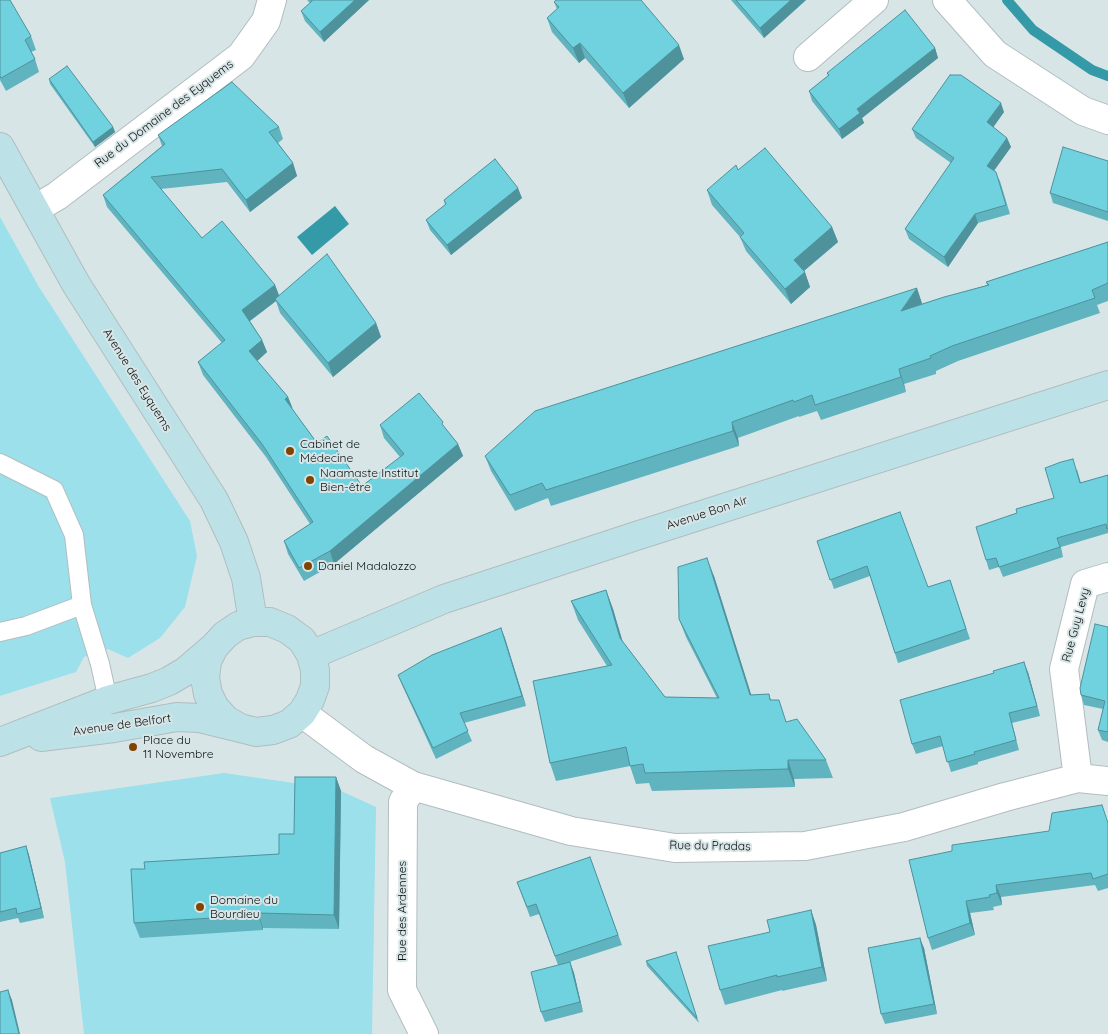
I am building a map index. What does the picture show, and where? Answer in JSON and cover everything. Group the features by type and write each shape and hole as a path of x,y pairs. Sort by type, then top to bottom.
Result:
{"main road":[{"name":"Avenue des Eyquems","path":"0,147 76,284 214,500 234,542 243,569 252,622"},
{"name":"Avenue Bon Air","path":"311,655 444,599 1108,385"},
{"path":"252,622 270,622 287,629 302,640 311,655 315,670 315,686 302,714 289,724 273,730 256,732 240,728 226,720 215,708 208,694 205,678 207,661 214,647 224,635 238,626 252,622"},
{"name":"Avenue de Belfort","path":"1,742 108,700 168,682 186,671 214,647"},
{"name":"Avenue de Belfort","path":"1,742 114,728 177,717 199,718 240,728"}],"street":[{"name":"Rue du Domaine des Eyquems","path":"35,209 57,196 241,56 266,21 272,0"},
{"path":"808,57 874,0"},
{"path":"947,0 995,54 1083,111 1108,120"},
{"name":"Rue Guy Levy","path":"1078,778 1064,669 1085,584 1108,577"},
{"name":"Rue du Pradas","path":"302,714 364,759 414,786 571,831 676,848 805,846 904,827 1078,778 1108,781"},
{"name":"Rue des Ardennes","path":"414,786 403,802 402,990 424,1034"}],"lane":[{"path":"0,463 54,490 74,535 82,605 100,664 108,700"},
{"path":"0,632 26,626 82,605"}],"shaded area":[{"path":"335,206 349,224 312,255 297,237"},
{"path":"0,217 39,287 190,521 197,556 185,607 160,638 128,658 108,649 84,657 76,672 0,696"},
{"path":"224,773 341,791 376,807 372,1034 84,1034 65,862 50,798"}],"building":[{"path":"0,0 10,0 31,36 25,40 35,59 1,78 0,76"},
{"path":"312,0 355,0 320,32 301,11"},
{"path":"556,0 641,0 679,45 623,93 580,43 573,48 547,18 559,7 554,2"},
{"path":"736,0 791,0 760,28"},
{"path":"905,10 935,48 857,109 860,113 839,129 809,91 829,75 827,73"},
{"path":"67,66 113,127 93,142 49,79"},
{"path":"950,75 961,75 1001,103 987,122 1007,138 987,166 996,172 1006,205 975,214 944,257 905,229 954,158 912,129"},
{"path":"232,82 279,127 269,132 293,163 246,200 222,169 151,177 202,238 222,221 275,285 242,310 262,340 249,351 288,397 285,399 317,443 327,436 362,486 404,454 380,425 419,393 458,444 330,551 299,568 284,541 313,522 262,444 198,362 225,340 103,195 165,144 158,135"},
{"path":"1063,147 1108,161 1108,212 1050,193"},
{"path":"765,148 832,227 794,260 805,272 785,289 740,237 744,233 707,190 736,165 738,170"},
{"path":"495,159 518,188 447,245 426,220 446,204 444,200"},
{"path":"1108,242 1108,283 1092,290 1095,298 952,346 930,356 931,358 899,369 901,377 815,405 812,395 794,402 793,400 732,422 733,431 546,490 542,483 510,495 485,456 535,411 917,288 901,311 989,285 986,282"},
{"path":"327,254 376,323 328,363 275,299"},
{"path":"1073,459 1080,483 1108,475 1108,528 1106,524 1057,538 1060,547 999,567 996,558 986,560 976,527 1017,513 1016,509 1054,498 1045,468"},
{"path":"900,512 928,587 950,580 966,629 895,653 867,566 830,580 817,541"},
{"path":"707,558 750,695 769,694 770,700 779,700 786,722 797,719 826,760 788,760 788,769 645,773 643,764 630,766 626,747 550,763 533,681 612,665 571,601 606,590 620,638 665,697 719,698 679,619 678,567"},
{"path":"1095,624 1108,627 1108,732 1098,730 1105,701 1081,695 1080,688"},
{"path":"501,628 522,696 460,713 468,731 433,748 398,675 432,655"},
{"path":"1024,662 1037,706 1009,713 1016,740 947,762 940,736 912,744 900,700 994,673 993,671"},
{"path":"295,777 336,777 334,915 258,913 258,915 134,923 131,869 145,869 144,862 279,854 279,834 294,834"},
{"path":"1102,805 1108,823 1108,874 1093,879 1091,873 996,885 997,893 989,895 990,897 966,901 970,923 928,938 909,860 952,851 952,845 1049,831 1052,813"},
{"path":"26,846 41,908 17,914 16,908 0,912 0,853"},
{"path":"590,857 618,935 555,956 536,904 527,907 517,882"},
{"path":"811,910 822,967 777,977 777,975 720,990 708,946 770,932 767,920"},
{"path":"920,938 934,1004 881,1014 868,948"},
{"path":"676,952 697,1018 646,961"},
{"path":"570,962 580,1002 541,1012 531,972"},
{"path":"8,990 19,1034 0,1034 0,992"}],"waterway":[{"path":"1007,0 1033,30 1092,70 1108,76"}],"place":[{"name":"Cabinet de Médecine","path":"290,451"},
{"name":"Naamaste Institut Bien-être","path":"310,480"},
{"name":"Daniel Madalozzo","path":"308,566"},
{"name":"Place du 11 Novembre","path":"133,747"},
{"name":"Domaine du Bourdieu","path":"200,907"}]}
